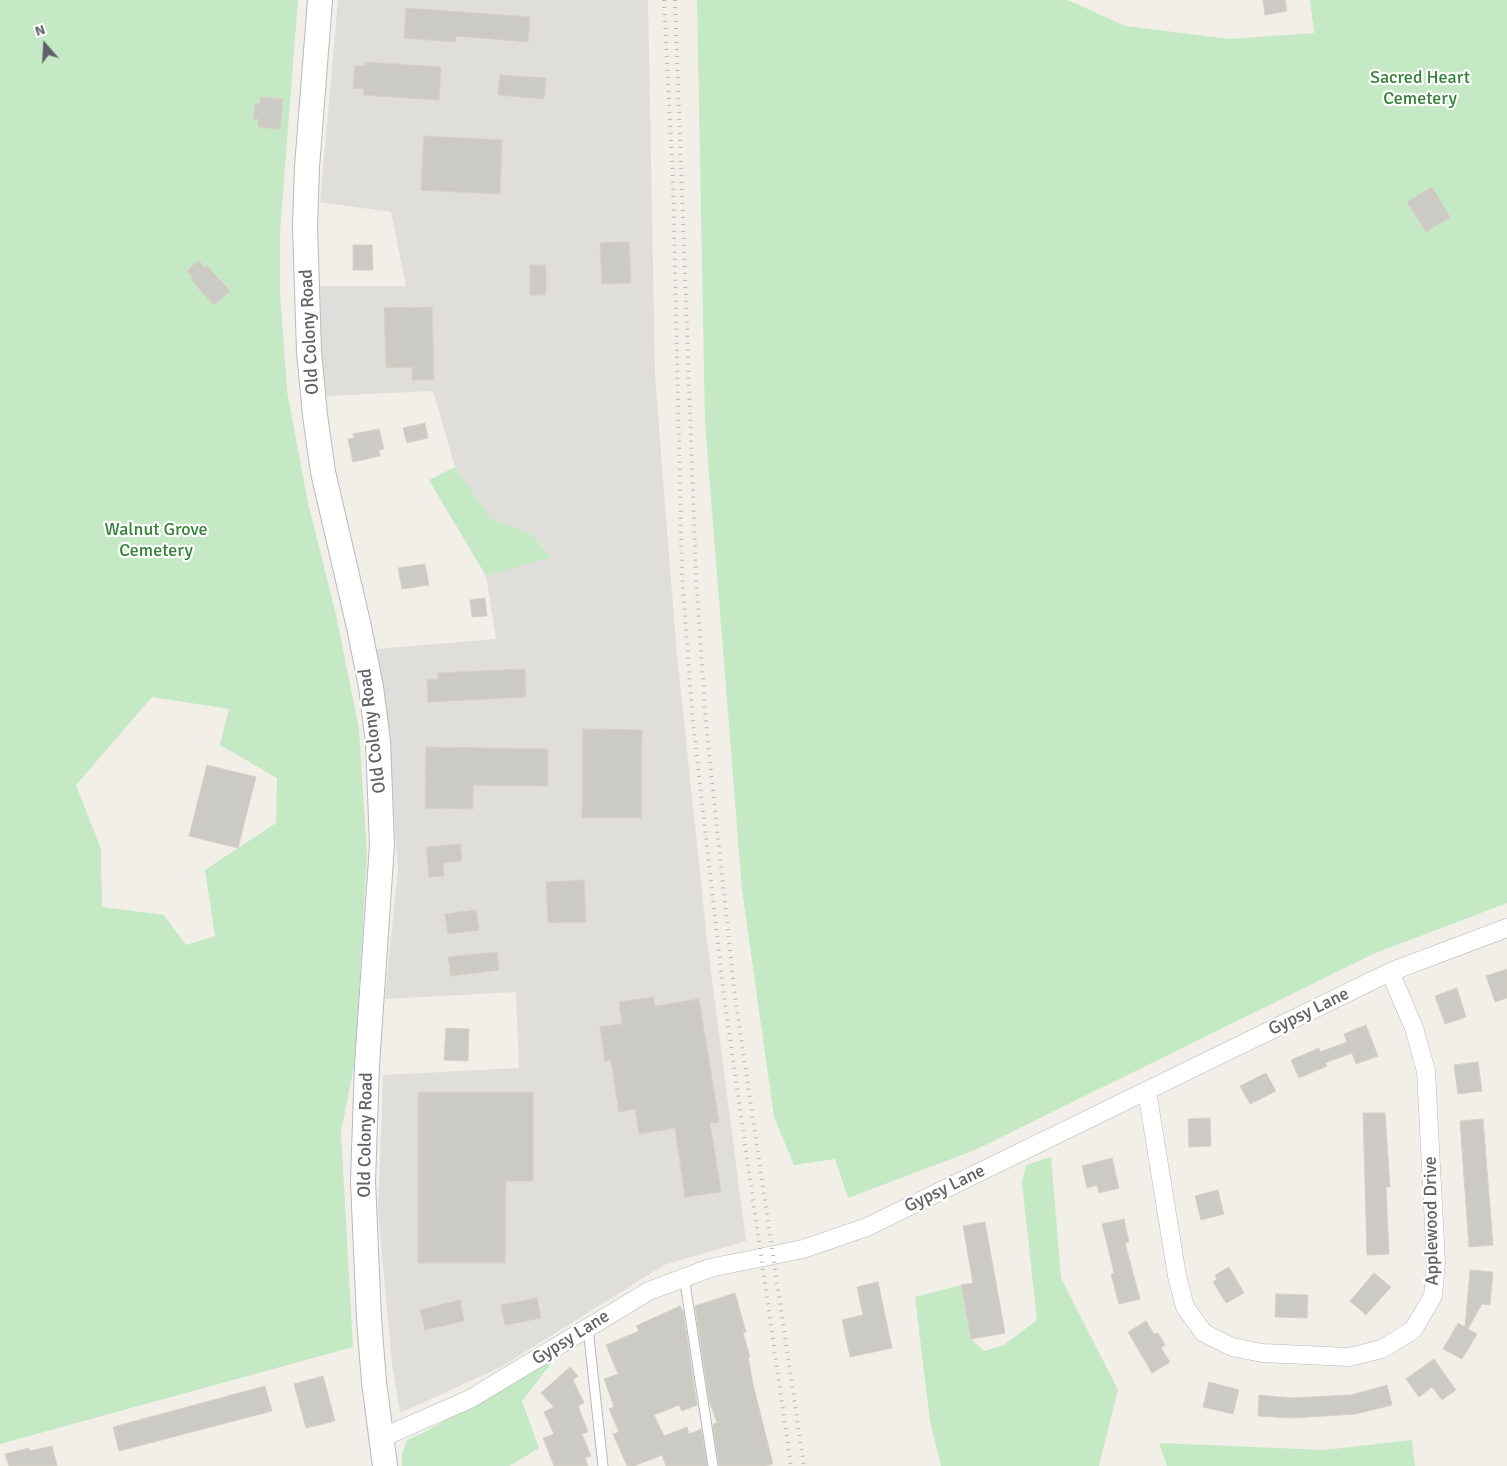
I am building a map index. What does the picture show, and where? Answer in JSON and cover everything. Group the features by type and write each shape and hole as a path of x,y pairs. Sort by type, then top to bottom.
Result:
{"main road":[{"name":"Old Colony Road","path":"320,0 307,167 305,226 309,352 323,472 371,687 382,792 382,845 367,1065 364,1182 369,1318 385,1466"}],"street":[{"name":"Gypsy Lane","path":"381,1438 470,1398 588,1328 639,1295 684,1276 744,1259 803,1249 868,1227 1390,972 1507,928"},
{"name":"Applewood Drive","path":"1147,1091 1178,1276 1185,1306 1204,1333 1232,1347 1262,1354 1349,1357 1382,1349 1413,1330 1433,1296 1436,1263 1426,1071 1414,1028 1390,972"}],"lane":[{"path":"684,1276 712,1466"},
{"path":"588,1328 603,1466"}],"shaded area":[{"path":"338,0 648,0 655,374 664,493 677,655 708,949 746,1241 664,1265 501,1367 400,1413 392,1363 378,1211 383,1075 519,1068 516,992 385,999 398,868 389,751 375,649 496,639 486,576 551,556 531,533 491,519 455,467 433,391 325,396 316,286 406,286 391,212 320,202"}],"green space":[{"name":"Walnut Grove Cemetery","path":"0,0 298,0 280,231 280,292 287,391 308,503 336,615 359,729 367,856 355,1061 341,1132 353,1347 0,1444","holes":["152,697 229,709 220,745 277,778 276,823 205,870 215,936 186,945 164,915 102,907 101,849 76,785"]},
{"name":"Sacred Heart Cemetery","path":"697,0 1068,0 1125,26 1230,39 1314,33 1310,0 1507,0 1507,903 1373,954 975,1150 848,1198 835,1159 794,1165 774,1117 742,890 705,422"},
{"path":"455,467 491,519 531,533 551,557 486,576 429,480"},
{"path":"1051,1157 1061,1278 1118,1390 1099,1466 941,1466 930,1421 915,1297 961,1285 971,1339 984,1351 1004,1345 1037,1320 1022,1183 1026,1165"},
{"path":"556,1357 522,1401 539,1448 509,1466 402,1466 402,1454 407,1440 423,1433"},
{"path":"1412,1440 1415,1466 1167,1466 1159,1443 1324,1450"}],"building":[{"path":"1263,0 1285,0 1287,11 1265,15"},
{"path":"406,8 530,17 528,42 456,36 455,42 404,38"},
{"path":"365,62 441,67 439,100 363,95 364,89 353,88 355,66 365,66"},
{"path":"500,75 546,78 544,99 498,95"},
{"path":"260,97 283,99 280,129 258,127 258,119 253,119 255,104 260,104"},
{"path":"424,136 502,140 500,194 421,190"},
{"path":"1432,187 1450,217 1426,232 1407,202"},
{"path":"629,242 631,283 602,284 600,243"},
{"path":"353,245 372,245 373,270 353,270"},
{"path":"198,260 205,268 207,266 230,291 214,305 191,280 193,278 187,271"},
{"path":"530,265 546,265 546,295 530,295"},
{"path":"432,307 434,380 412,380 412,367 386,368 384,308"},
{"path":"425,423 428,438 407,443 403,428"},
{"path":"379,429 384,449 379,450 380,456 353,462 348,439 354,438 353,434"},
{"path":"425,564 429,585 402,589 398,568"},
{"path":"485,598 487,616 472,617 470,600"},
{"path":"525,669 526,697 428,702 427,680 438,679 438,673"},
{"path":"583,729 642,730 641,818 582,818"},
{"path":"426,747 548,749 548,786 473,785 473,809 425,808"},
{"path":"207,765 256,777 238,848 189,836"},
{"path":"460,844 462,861 443,863 444,876 429,877 426,847"},
{"path":"584,880 586,922 548,923 546,882"},
{"path":"476,910 479,930 448,934 445,914"},
{"path":"497,952 499,970 451,976 448,957"},
{"path":"1507,969 1507,998 1495,1002 1486,976"},
{"path":"1457,988 1466,1017 1445,1024 1435,996"},
{"path":"654,997 655,1006 699,999 719,1122 710,1123 721,1192 685,1197 675,1128 639,1134 635,1109 619,1112 611,1060 605,1061 600,1027 622,1024 619,1002"},
{"path":"1366,1025 1378,1056 1356,1064 1352,1053 1325,1063 1327,1066 1299,1078 1291,1060 1319,1048 1320,1052 1347,1042 1344,1034"},
{"path":"446,1028 469,1029 468,1061 444,1060"},
{"path":"1478,1062 1482,1091 1458,1094 1454,1065"},
{"path":"1266,1073 1276,1091 1250,1104 1240,1086"},
{"path":"418,1092 533,1092 533,1181 506,1181 505,1263 418,1263"},
{"path":"1363,1113 1385,1113 1390,1187 1386,1187 1389,1254 1367,1255"},
{"path":"1210,1118 1211,1146 1189,1147 1188,1119"},
{"path":"1483,1119 1493,1245 1469,1247 1460,1121"},
{"path":"1112,1158 1119,1188 1099,1193 1097,1185 1087,1188 1082,1166"},
{"path":"1218,1190 1224,1214 1201,1220 1195,1196"},
{"path":"1124,1219 1129,1242 1125,1243 1140,1299 1119,1304 1111,1274 1114,1273 1102,1224"},
{"path":"985,1222 1005,1333 971,1339 961,1285 973,1283 963,1226"},
{"path":"1229,1267 1244,1293 1226,1303 1213,1282 1217,1279 1215,1275"},
{"path":"1470,1270 1493,1272 1490,1305 1482,1304 1468,1329 1477,1334 1462,1359 1443,1349 1458,1323 1465,1327"},
{"path":"1374,1273 1391,1287 1366,1315 1350,1301"},
{"path":"878,1282 892,1348 850,1357 842,1320 863,1315 857,1287"},
{"path":"735,1293 746,1332 743,1333 750,1357 748,1357 753,1384 773,1464 764,1466 719,1466 713,1424 717,1423 709,1400 695,1306"},
{"path":"1276,1294 1308,1295 1307,1318 1275,1317"},
{"path":"537,1298 541,1318 505,1325 501,1305"},
{"path":"460,1300 464,1321 425,1330 420,1310"},
{"path":"680,1306 683,1311 697,1405 682,1411 679,1405 654,1415 664,1436 687,1427 689,1434 701,1429 707,1466 666,1466 662,1455 634,1466 627,1466 613,1434 619,1432 609,1409 614,1407 604,1379 618,1374 606,1345 639,1331 636,1326"},
{"path":"1146,1321 1154,1334 1158,1333 1165,1345 1161,1348 1170,1362 1152,1373 1128,1332"},
{"path":"1434,1359 1456,1390 1442,1400 1432,1387 1419,1397 1406,1379"},
{"path":"570,1367 578,1376 573,1380 584,1403 578,1406 588,1432 582,1434 591,1456 585,1458 588,1466 554,1466 543,1438 554,1434 544,1412 554,1407 541,1393"},
{"path":"323,1376 335,1421 306,1428 294,1384"},
{"path":"1209,1382 1239,1390 1233,1414 1203,1407"},
{"path":"1387,1385 1392,1405 1356,1414 1292,1418 1258,1416 1259,1395 1290,1398 1351,1395"},
{"path":"265,1386 272,1411 119,1451 113,1427"},
{"path":"52,1446 57,1466 9,1466 5,1454 29,1448 30,1451"}],"railway":[{"path":"664,0 673,181 682,576 693,723 724,997 791,1466"},
{"path":"675,0 696,575 706,724 735,997 804,1466"}]}
